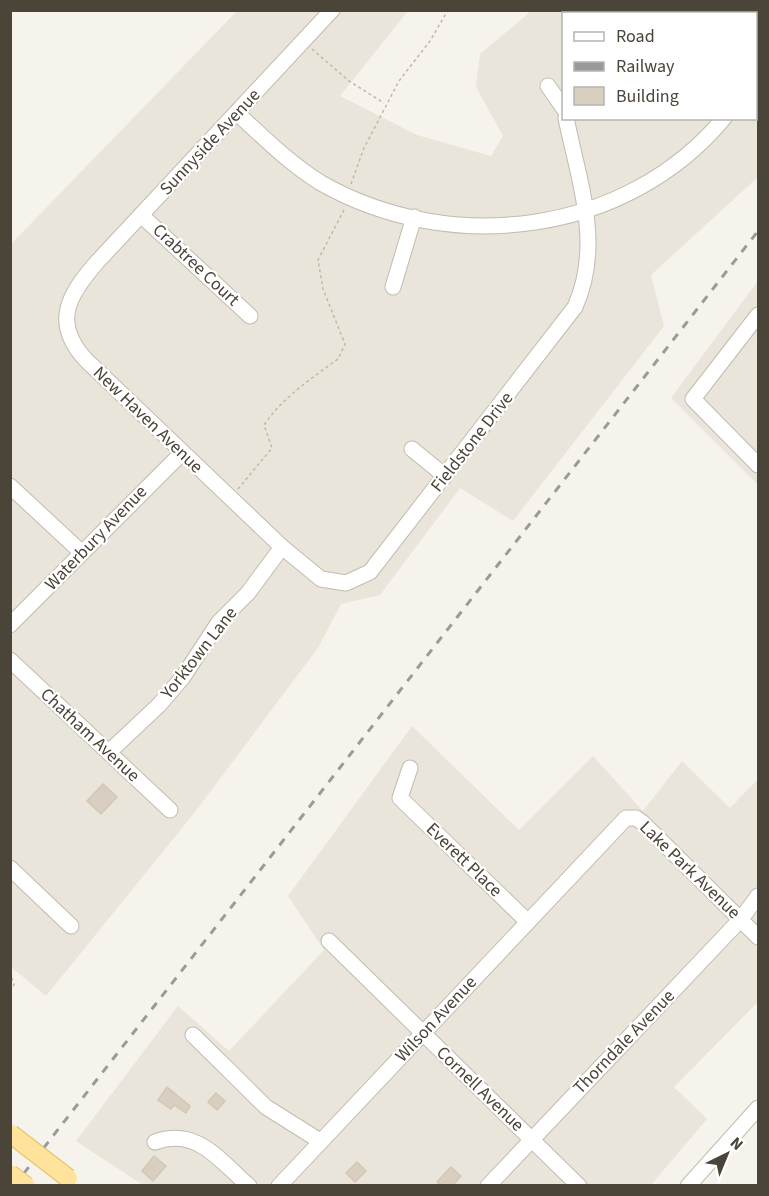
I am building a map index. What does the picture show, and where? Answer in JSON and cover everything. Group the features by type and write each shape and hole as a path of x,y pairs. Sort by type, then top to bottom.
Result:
{"main road":[{"path":"11,1134 68,1178"},
{"path":"10,1173 26,1185"}],"street":[{"name":"Sunnyside Avenue","path":"87,274 332,10"},
{"path":"548,86 562,107"},
{"path":"237,113 302,170 347,195 414,217 455,225 499,227 543,222 586,212 634,192 657,178 697,147 722,120"},
{"name":"Fieldstone Drive","path":"282,548 321,579 346,583 370,572 575,308 585,281 590,256 586,212 566,120"},
{"name":"Crabtree Court","path":"141,215 250,316"},
{"path":"393,287 414,217"},
{"name":"New Haven Avenue","path":"87,274 71,295 66,313 71,341 87,361 282,548"},
{"path":"759,315 693,399 759,465"},
{"path":"412,449 445,476"},
{"name":"Waterbury Avenue","path":"10,625 182,453"},
{"path":"10,486 81,552"},
{"name":"Yorktown Lane","path":"109,752 159,705 183,677 219,622 248,593 282,548"},
{"name":"Chatham Avenue","path":"10,660 170,810"},
{"name":"Everett Place","path":"410,768 400,798 528,922"},
{"name":"Lake Park Avenue","path":"593,851 626,818 636,818 759,937"},
{"name":"Wilson Avenue","path":"279,1185 593,851"},
{"path":"10,868 71,926"},
{"name":"Thorndale Avenue","path":"488,1185 741,919 759,896"},
{"name":"Cornell Avenue","path":"329,941 579,1185"},
{"path":"193,1035 266,1107 320,1141"},
{"path":"688,1185 759,1108"},
{"path":"155,1142 177,1137 194,1140 249,1185"}],"path":[{"path":"230,498 272,448 264,425 288,398 338,358 343,351 345,344 323,289 318,260 348,203 347,195 364,148 386,104 399,81 430,41 448,10"},
{"path":"304,42 349,81 386,104"},
{"path":"10,972 14,985 10,992"}],"shaded area":[{"path":"237,11 408,11 340,96 417,135 491,156 503,136 476,87 480,54 531,11 758,11 758,177 651,275 664,326 513,521 460,488 380,595 341,604 318,648 195,812 46,996 10,966 10,245"},
{"path":"758,281 758,485 671,398"},
{"path":"412,726 519,830 593,756 643,811 682,761 730,808 758,779 758,1002 674,1087 707,1119 651,1185 143,1185 76,1141 178,1006 229,1051 324,950 288,896"}],"building":[{"path":"103,784 117,797 101,814 87,801"},
{"path":"167,1087 190,1106 186,1113 174,1105 171,1109 158,1100"},
{"path":"216,1093 225,1101 217,1110 208,1102"},
{"path":"154,1156 166,1166 153,1181 142,1171"},
{"path":"357,1162 366,1171 355,1182 346,1173"},
{"path":"451,1167 461,1176 453,1185 441,1185 437,1182"}],"railway":[{"path":"14,1186 758,231"}]}
